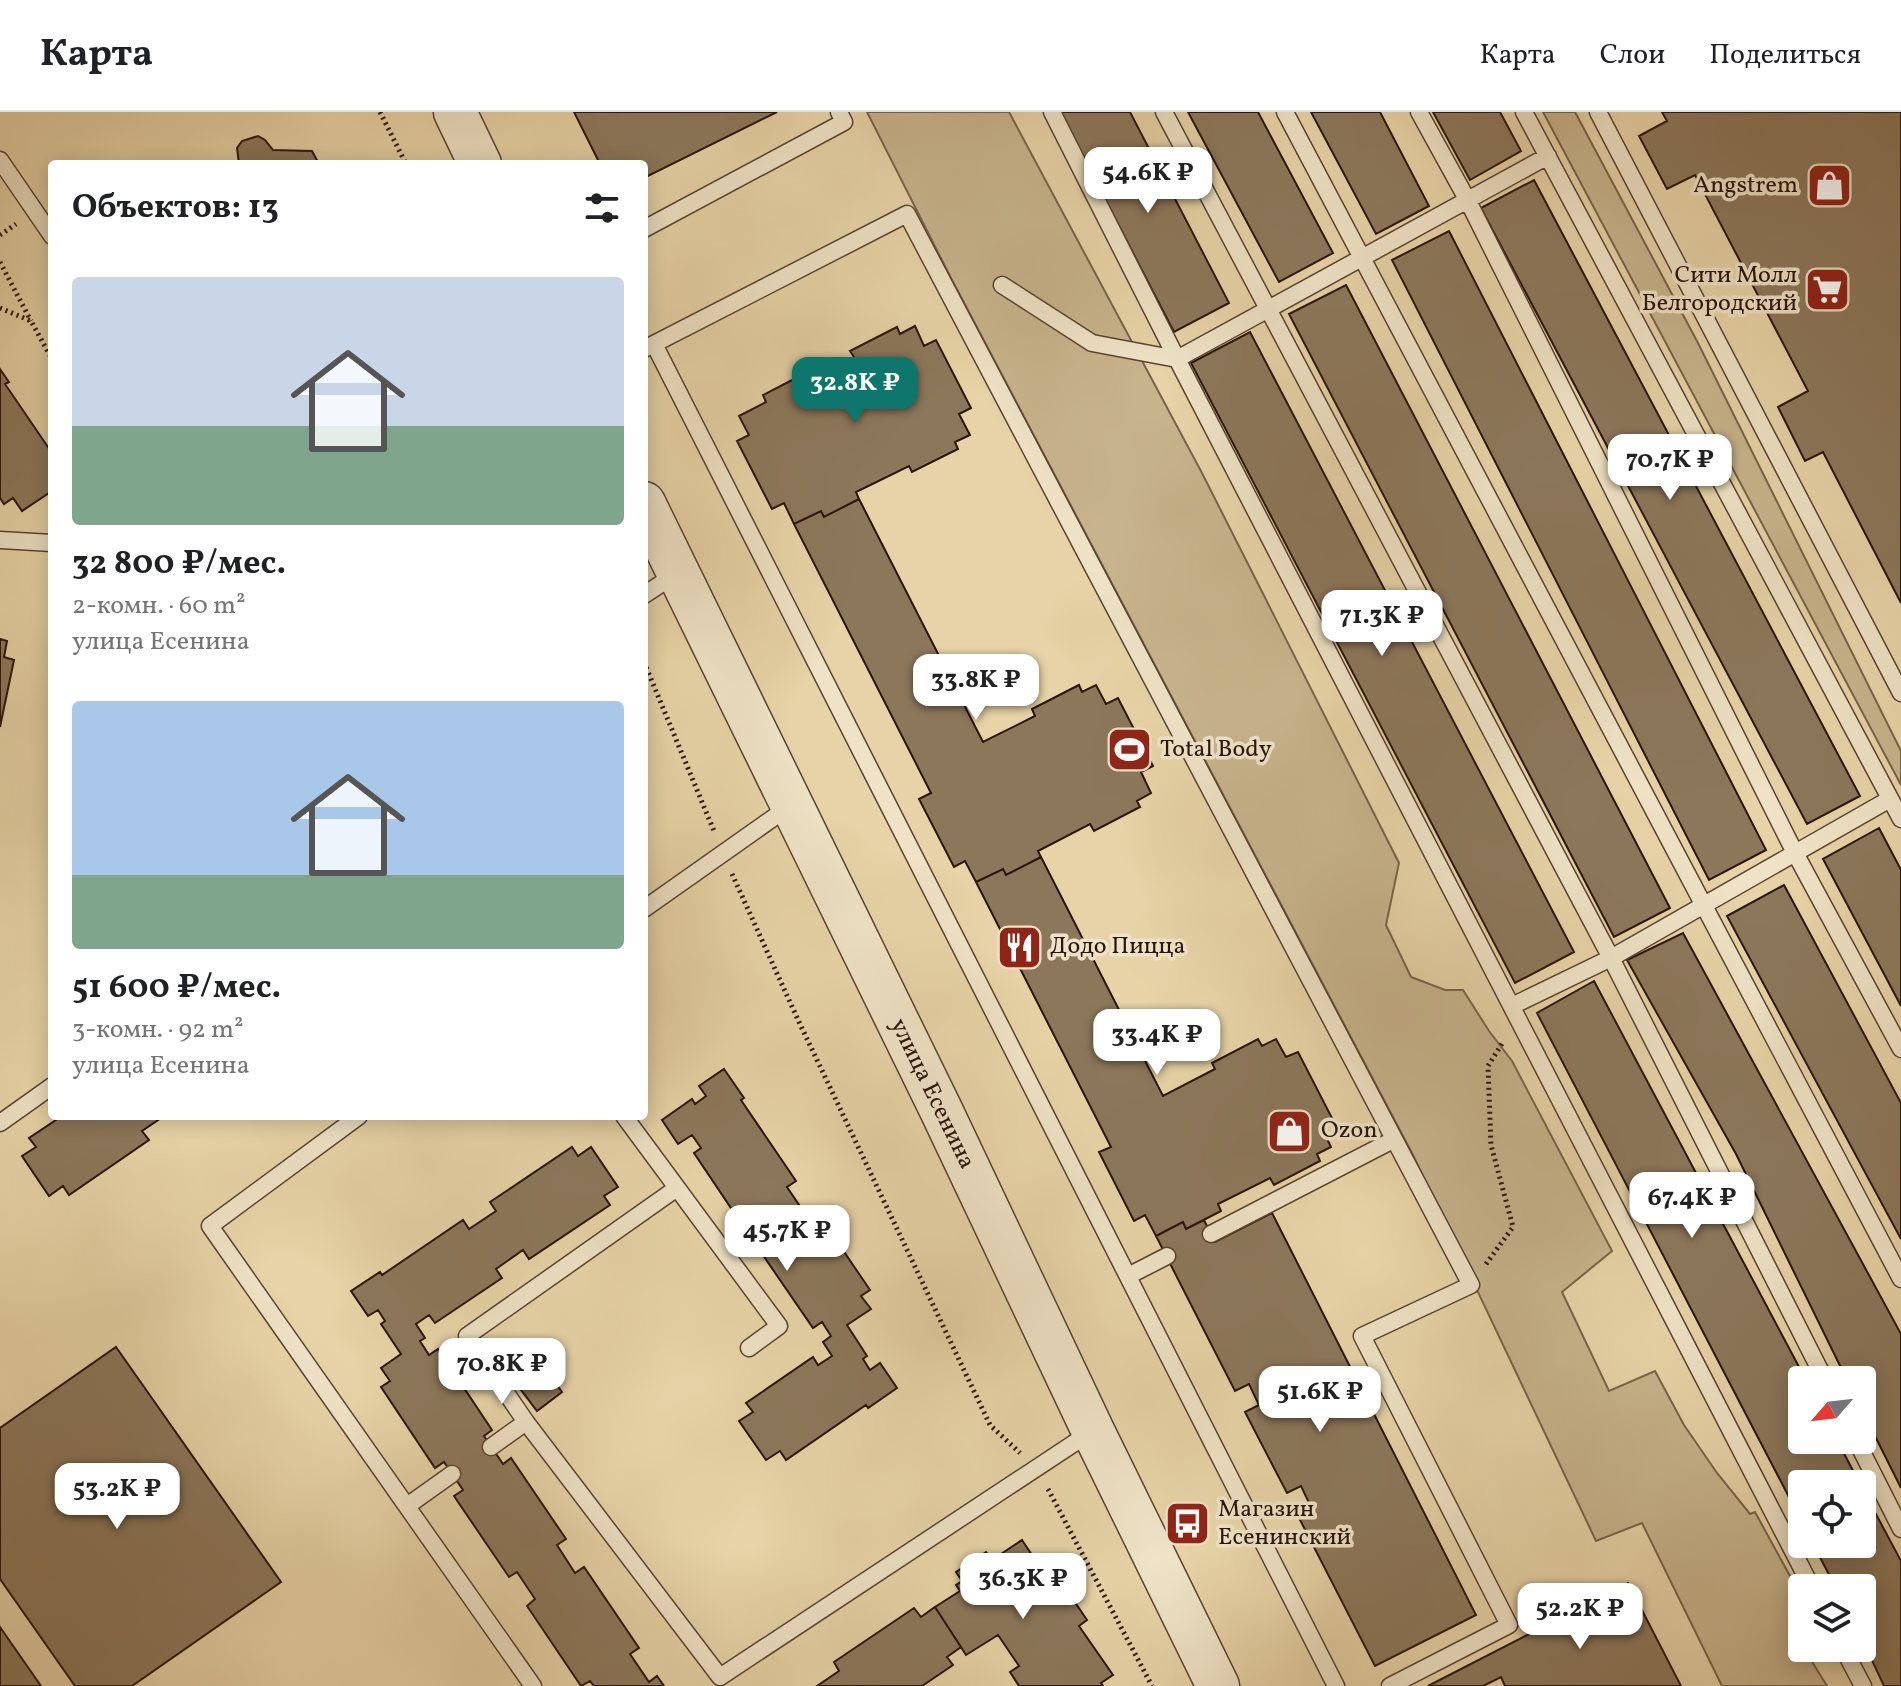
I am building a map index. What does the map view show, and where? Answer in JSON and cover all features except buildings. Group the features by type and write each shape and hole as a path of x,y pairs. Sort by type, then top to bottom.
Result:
{"street":[{"path":"455,112 478,160"},
{"name":"улица Есенина","path":"648,522 661,584 790,806 941,1110 1209,1682"}],"lane":[{"path":"648,227 844,122 839,112"},
{"path":"1052,112 1805,1574"},
{"path":"1164,112 1611,958 1818,1366"},
{"path":"1285,112 1901,1279"},
{"path":"1419,112 1468,201 1794,851 1901,1049"},
{"path":"1524,112 1901,819"},
{"path":"1598,112 1901,693"},
{"path":"1002,285 1092,343 1177,359 1548,156"},
{"path":"0,160 48,230"},
{"path":"1336,1686 649,347 907,214 1471,1285 1362,1336 1509,1625 1390,1686"},
{"path":"0,540 48,543"},
{"path":"1515,1012 1890,799"},
{"path":"648,906 790,806"},
{"path":"0,1123 48,1089"},
{"path":"354,1120 210,1226 533,1686"},
{"path":"627,1120 779,1326 749,1348"},
{"path":"1211,1234 1393,1140"},
{"path":"677,1188 467,1336 526,1422 720,1677 1093,1431"},
{"path":"1128,1276 1167,1256"},
{"path":"491,1447 526,1422"},
{"path":"1863,1454 1901,1529"},
{"path":"407,1506 452,1474"},
{"path":"1850,1662 1863,1686"}],"path":[{"path":"380,112 404,160"},
{"path":"0,262 48,352"},
{"path":"0,308 31,321"},
{"path":"648,672 723,853 799,1022 990,1425 1037,1468 1152,1686"},
{"path":"1471,1285 1513,1227 1491,1145 1488,1066 1515,1012"}],"shaded area":[{"path":"867,112 1009,112 1202,473 1399,863 1386,925 1411,977 1445,990 1463,990 1512,1061 1612,1251 1562,1292 1609,1391 1655,1371 1684,1425 1717,1473 1750,1514 1755,1512 1789,1574 1788,1662 1812,1662 1827,1686 1722,1686 1642,1523 1596,1541 1413,1155 950,276"},
{"path":"1543,112 1575,112 1698,343 1901,751 1901,785"}],"place":[{"name":"Angstrem","path":"1829,186"},
{"name":"Сити Молл Белгородский","path":"1828,290"},
{"name":"Total Body","path":"1129,750"},
{"name":"Додо Пицца","path":"1019,947"},
{"name":"Ozon","path":"1290,1131"},
{"name":"Магазин Есенинский","path":"1187,1524"}]}
